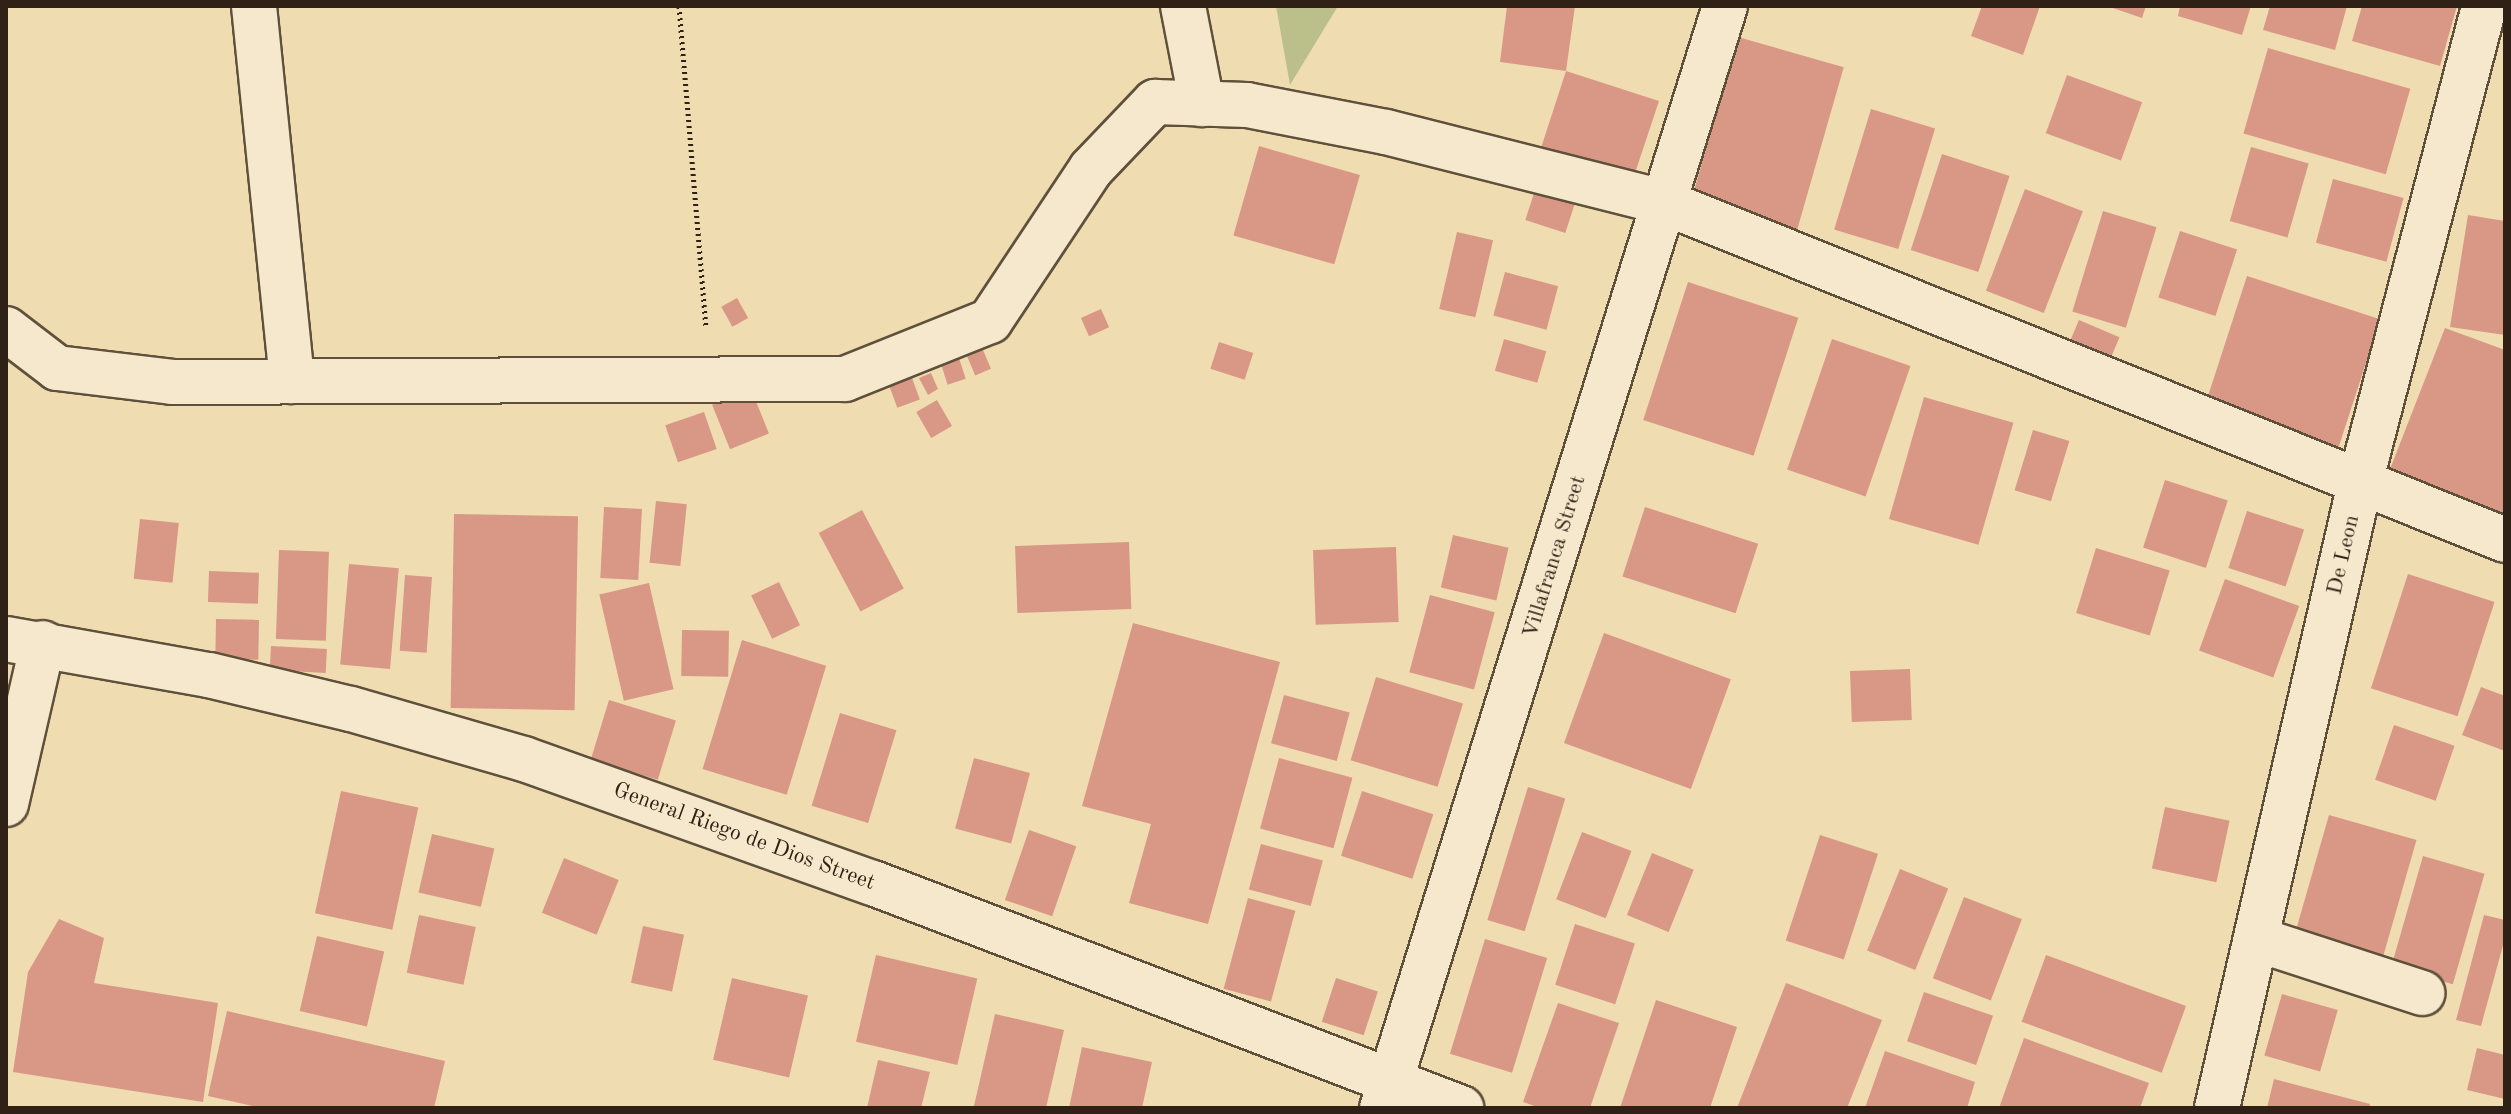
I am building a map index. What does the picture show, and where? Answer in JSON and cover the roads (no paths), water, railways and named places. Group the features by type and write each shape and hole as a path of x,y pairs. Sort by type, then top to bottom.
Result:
{"street":[{"path":"254,6 292,381"},
{"path":"1183,6 1202,104"},
{"name":"Villafranca Street","path":"1386,1094 1725,6"},
{"name":"De Leon","path":"2217,1108 2361,479 2484,6"},
{"path":"6,329 57,368 172,382 845,379 990,321 1091,169 1155,102 1247,105 1386,132 1666,203 2361,479 2505,540"},
{"path":"6,804 24,641"},
{"name":"General Riego de Dios Street","path":"24,641 209,675 351,709 524,759 873,883 1386,1094 1461,1108"},
{"path":"2256,939 2422,993"}]}
